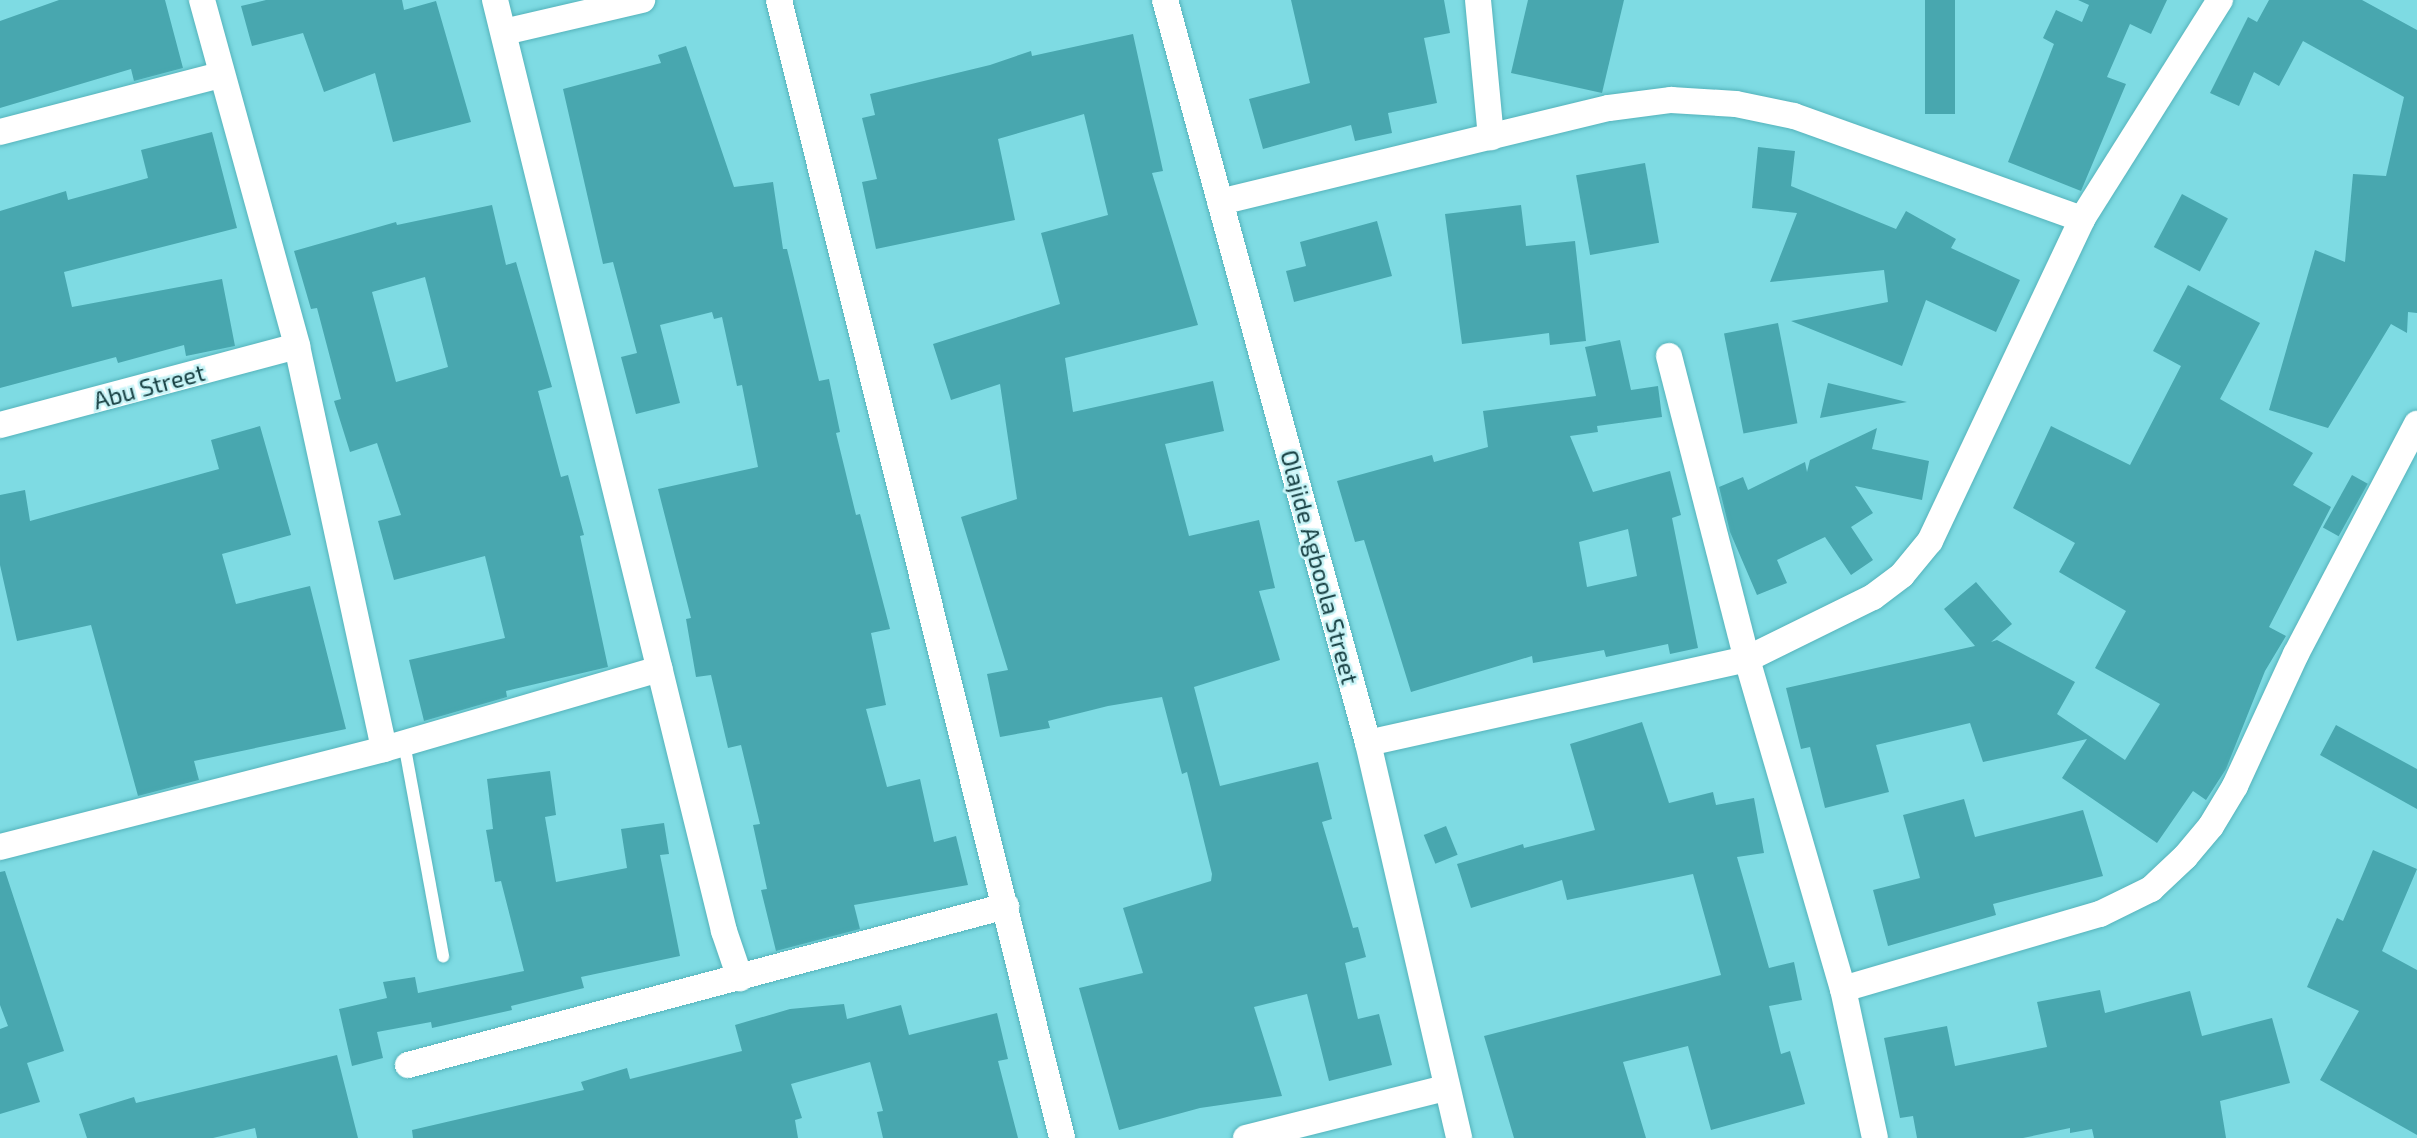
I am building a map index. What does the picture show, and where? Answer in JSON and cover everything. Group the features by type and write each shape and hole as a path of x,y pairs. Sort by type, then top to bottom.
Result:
{"street":[{"path":"202,0 220,75 297,346 394,746"},
{"path":"495,0 724,931 740,978"},
{"path":"504,32 642,0"},
{"path":"779,0 1062,1138"},
{"name":"Olajide Agboola Street","path":"1165,0 1368,743 1445,1088 1460,1138"},
{"path":"1478,0 1491,137"},
{"path":"1368,743 1747,659 1873,597 1902,575 1930,541 2082,219 2220,0"},
{"path":"0,132 220,75"},
{"path":"1220,202 1609,108 1671,100 1737,104 1794,116 2082,219"},
{"name":"Abu Street","path":"0,425 297,346"},
{"path":"1669,356 1747,659 1843,989 1875,1138"},
{"path":"1843,989 2100,914 2151,889 2185,857 2211,826 2235,786 2296,654 2417,424"},
{"path":"0,847 394,746 660,669"},
{"path":"408,1065 1006,906"},
{"path":"1246,1138 1445,1088"}],"lane":[{"path":"394,746 443,956"}],"building":[{"path":"59,0 165,0 183,68 134,81 131,69 0,108 0,21"},
{"path":"266,0 402,0 404,10 436,1 471,122 393,142 375,73 324,92 303,33 252,46 241,6"},
{"path":"1291,0 1444,0 1450,33 1424,38 1437,103 1388,113 1392,133 1355,141 1351,125 1263,149 1249,99 1310,83"},
{"path":"1528,0 1624,0 1602,93 1511,73"},
{"path":"1925,0 1955,0 1955,114 1925,114"},
{"path":"2078,0 2167,0 2151,34 2130,24 2107,77 2126,84 2081,191 2008,162 2054,44 2043,38 2056,10 2082,22 2089,5"},
{"path":"2269,0 2362,0 2417,30 2417,313 2408,312 2407,333 2391,324 2328,428 2269,410 2315,250 2345,262 2353,174 2386,176 2404,97 2303,41 2279,86 2254,72 2239,106 2210,93 2248,17 2257,22"},
{"path":"1133,34 1163,171 1152,173 1198,325 1065,358 1073,412 1213,381 1224,431 1165,444 1189,536 1259,520 1275,588 1259,591 1280,660 1194,687 1220,786 1318,762 1332,819 1322,822 1353,928 1358,927 1366,957 1345,963 1358,1019 1379,1014 1392,1065 1329,1081 1307,994 1254,1007 1282,1096 1200,1108 1119,1130 1079,988 1143,973 1123,908 1211,881 1212,874 1187,772 1182,774 1162,697 1108,706 1048,721 1050,728 1000,737 987,674 1008,670 961,517 1017,499 1000,384 951,400 933,344 1060,304 1041,233 1108,215 1084,114 998,139 1015,220 876,249 862,182 877,179 862,118 875,115 870,94 990,65 1031,51 1032,56"},
{"path":"686,46 734,187 773,182 783,249 787,249 819,381 829,379 840,432 836,433 856,515 860,514 890,629 871,633 886,705 866,709 887,787 920,779 934,842 956,836 968,885 854,905 860,929 776,951 761,890 767,889 753,825 760,824 741,745 728,748 711,675 696,677 686,619 691,618 658,489 758,467 742,385 737,386 722,317 714,319 712,312 660,325 680,403 636,414 621,357 637,353 613,262 603,264 563,89 661,63 658,55"},
{"path":"212,132 237,228 64,272 72,307 222,279 235,346 186,356 184,345 118,363 116,357 0,388 0,211 66,191 68,200 148,178 141,150"},
{"path":"1758,147 1795,151 1791,186 1896,229 1906,211 1956,239 1951,248 2020,280 1996,332 1926,300 1902,366 1791,321 1888,302 1884,270 1770,282 1797,213 1752,208"},
{"path":"1645,163 1659,243 1590,255 1576,175"},
{"path":"2182,194 2228,218 2200,271 2154,247"},
{"path":"492,205 506,265 516,262 552,387 538,391 561,477 568,475 584,535 580,536 608,667 506,691 507,697 424,721 409,660 505,638 485,556 394,580 378,521 401,515 377,443 350,452 334,401 341,399 317,308 311,309 294,251 396,222 397,225","holes":["425,277 448,367 396,382 372,292"]},
{"path":"1521,205 1526,246 1575,241 1586,341 1550,345 1549,333 1462,344 1445,214"},
{"path":"1377,221 1392,276 1294,302 1286,271 1306,266 1300,242"},
{"path":"2188,285 2260,323 2220,399 2313,453 2293,485 2331,507 2269,627 2286,636 2265,671 2226,769 2206,800 2193,791 2157,843 2062,778 2087,739 1983,762 1970,723 1876,745 1889,792 1825,808 1810,747 1801,749 1786,688 1975,646 1944,609 1976,582 2012,624 1991,642 1997,640 2075,682 2057,714 2125,760 2160,704 2095,668 2126,611 2059,572 2075,543 2013,508 2051,426 2130,465 2181,366 2153,351"},
{"path":"1778,323 1797,423 1743,434 1724,333"},
{"path":"1620,340 1631,390 1658,386 1662,417 1597,426 1598,432 1570,436 1593,492 1670,471 1681,515 1672,518 1698,648 1670,654 1668,644 1606,657 1604,650 1533,663 1532,656 1411,692 1364,540 1355,542 1337,481 1432,455 1434,462 1488,447 1483,411 1596,396 1585,347","holes":["1628,529 1637,576 1587,587 1579,542"]},
{"path":"1828,383 1907,402 1820,418"},
{"path":"260,426 291,535 222,554 236,604 310,586 346,729 194,761 199,780 138,796 91,625 17,641 0,565 0,495 25,490 30,521 219,469 211,440"},
{"path":"1877,428 1872,449 1929,461 1922,500 1855,486 1873,513 1851,527 1873,560 1851,575 1825,537 1777,560 1787,583 1757,595 1730,532 1719,487 1743,477 1748,490 1805,462 1807,472 1810,460"},
{"path":"2352,475 2368,484 2339,536 2323,527"},
{"path":"1642,722 1669,803 1713,792 1716,805 1754,798 1764,853 1737,857 1769,968 1794,962 1802,1000 1769,1006 1781,1054 1790,1051 1805,1104 1711,1130 1688,1046 1623,1062 1646,1138 1514,1138 1484,1036 1721,975 1693,874 1567,900 1562,880 1471,908 1457,864 1523,844 1524,848 1595,830 1570,744"},
{"path":"2336,725 2417,769 2417,809 2320,755"},
{"path":"550,771 556,815 545,817 556,882 627,868 621,829 664,823 669,854 660,855 680,956 581,977 584,988 511,1006 512,1010 432,1028 431,1022 377,1032 383,1058 352,1066 339,1009 387,998 383,982 415,977 418,993 524,971 501,881 495,882 486,830 493,829 487,779"},
{"path":"1964,799 1975,837 2083,810 2103,876 1993,904 1996,915 1888,946 1873,890 1920,878 1903,815"},
{"path":"1446,826 1458,855 1435,864 1424,835"},
{"path":"2373,850 2417,869 2382,951 2417,970 2417,1135 2320,1080 2359,1011 2307,987 2337,918 2343,921"},
{"path":"5,871 64,1051 27,1063 40,1102 0,1114 0,1029 8,1026 0,1005 0,872"},
{"path":"2100,990 2105,1013 2190,991 2202,1036 2272,1018 2290,1083 2220,1101 2226,1138 2094,1138 2092,1129 2070,1133 2070,1128 2023,1138 1917,1138 1913,1116 1900,1118 1884,1038 1947,1026 1955,1066 2047,1047 2037,1002"},
{"path":"844,1004 847,1019 901,1005 909,1035 997,1013 1008,1059 998,1061 1018,1138 883,1138 877,1112 883,1111 870,1062 791,1084 802,1118 795,1120 798,1138 413,1138 412,1130 584,1090 581,1082 627,1068 630,1079 742,1051 735,1025 790,1009"},
{"path":"337,1055 358,1138 257,1138 255,1128 213,1138 87,1138 79,1114 134,1097 136,1103"}]}
